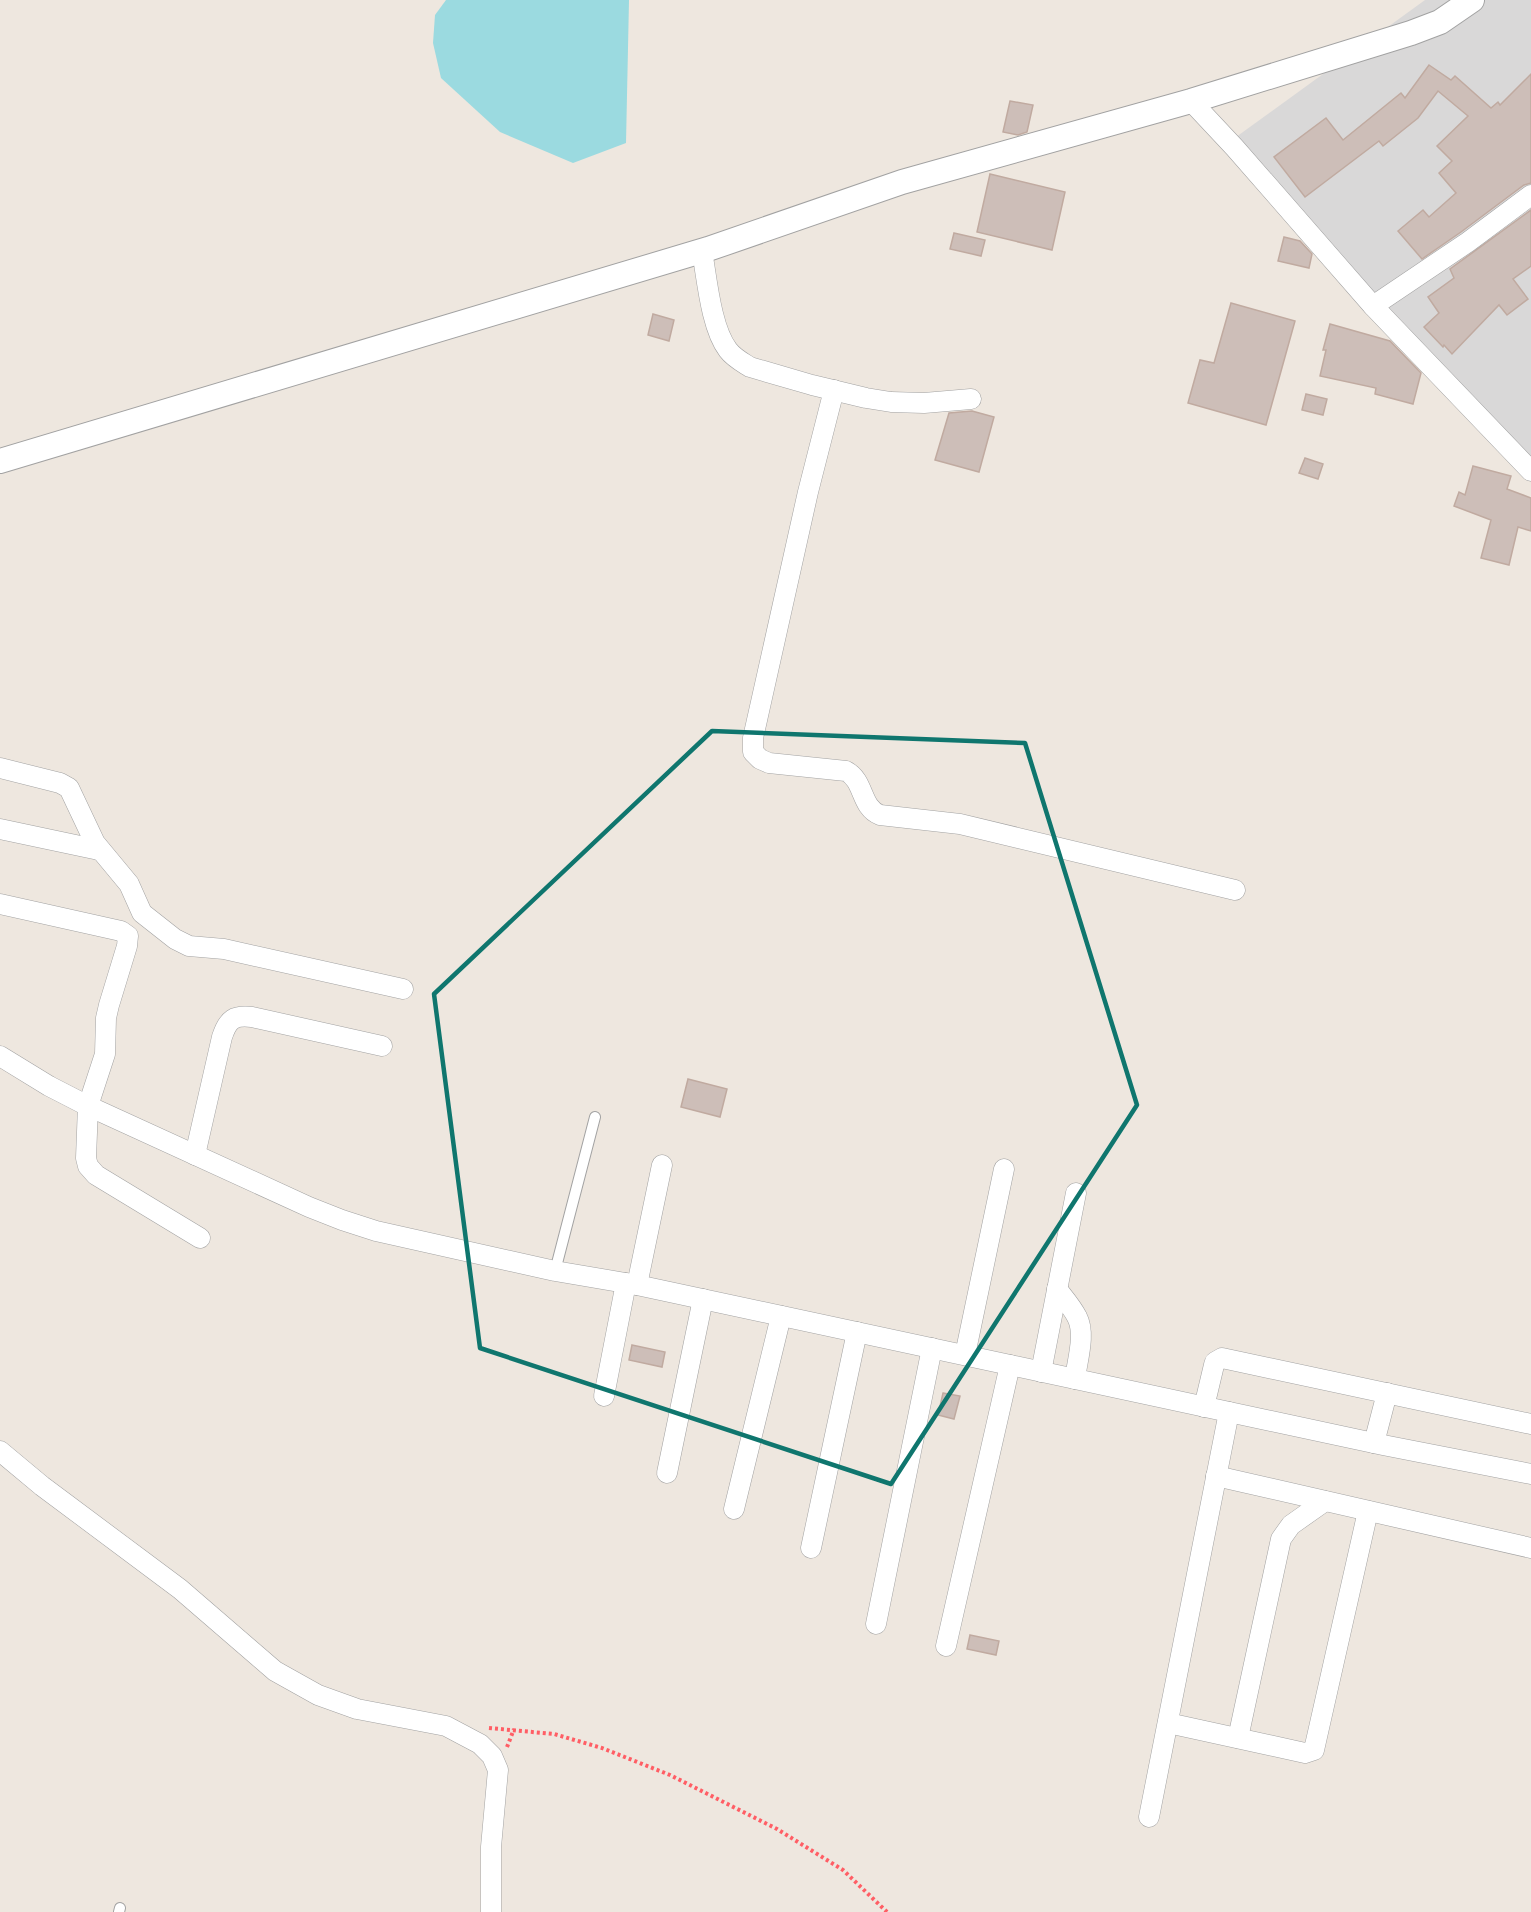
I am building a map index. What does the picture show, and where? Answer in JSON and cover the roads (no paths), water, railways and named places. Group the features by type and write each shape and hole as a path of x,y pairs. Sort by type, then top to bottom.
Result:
{"street":[{"path":"0,460 702,251 902,182 1191,101 1411,33 1440,22 1472,0"},
{"path":"1191,101 1373,306 1531,471"},
{"path":"1373,306 1468,242 1531,195"},
{"path":"702,251 715,322 728,350 750,367 866,398 907,403 971,399"},
{"path":"834,390 808,492 758,715 752,744 753,752 760,759 769,763 846,771 855,778 867,806 872,812 880,815 960,824 1235,890"},
{"path":"0,768 66,785 72,792 99,850 129,884 142,913 153,924 182,944 224,949 403,989"},
{"path":"0,829 99,850"},
{"path":"0,904 122,931 128,936 128,946 109,1005 105,1053 88,1106 86,1158 91,1171 200,1238"},
{"path":"195,1155 222,1036 225,1026 232,1019 241,1016 252,1017 382,1046"},
{"path":"0,1056 40,1081 88,1106 309,1207 376,1231 555,1271 631,1284 1374,1443 1531,1474"},
{"path":"604,1396 662,1165"},
{"path":"965,1355 1005,1169"},
{"path":"1041,1372 1076,1193"},
{"path":"1057,1289 1080,1325 1081,1334 1075,1379"},
{"path":"667,1473 703,1299"},
{"path":"734,1509 781,1316"},
{"path":"811,1548 857,1332"},
{"path":"876,1624 932,1348"},
{"path":"1204,1407 1215,1362 1222,1358 1531,1424"},
{"path":"946,1646 1010,1365"},
{"path":"1374,1443 1387,1393"},
{"path":"1149,1817 1229,1412"},
{"path":"0,1451 42,1486 180,1589 275,1671 318,1695 357,1709 446,1726 480,1744 492,1756 498,1770 491,1847 491,1912"},
{"path":"1216,1476 1531,1548"},
{"path":"1238,1738 1281,1539 1291,1526 1325,1501"},
{"path":"1168,1723 1305,1753 1314,1750 1368,1511"}],"lane":[{"path":"555,1271 595,1117"}],"water":[{"path":"446,0 629,0 626,143 573,163 500,132 441,78 433,43 435,15"}]}
